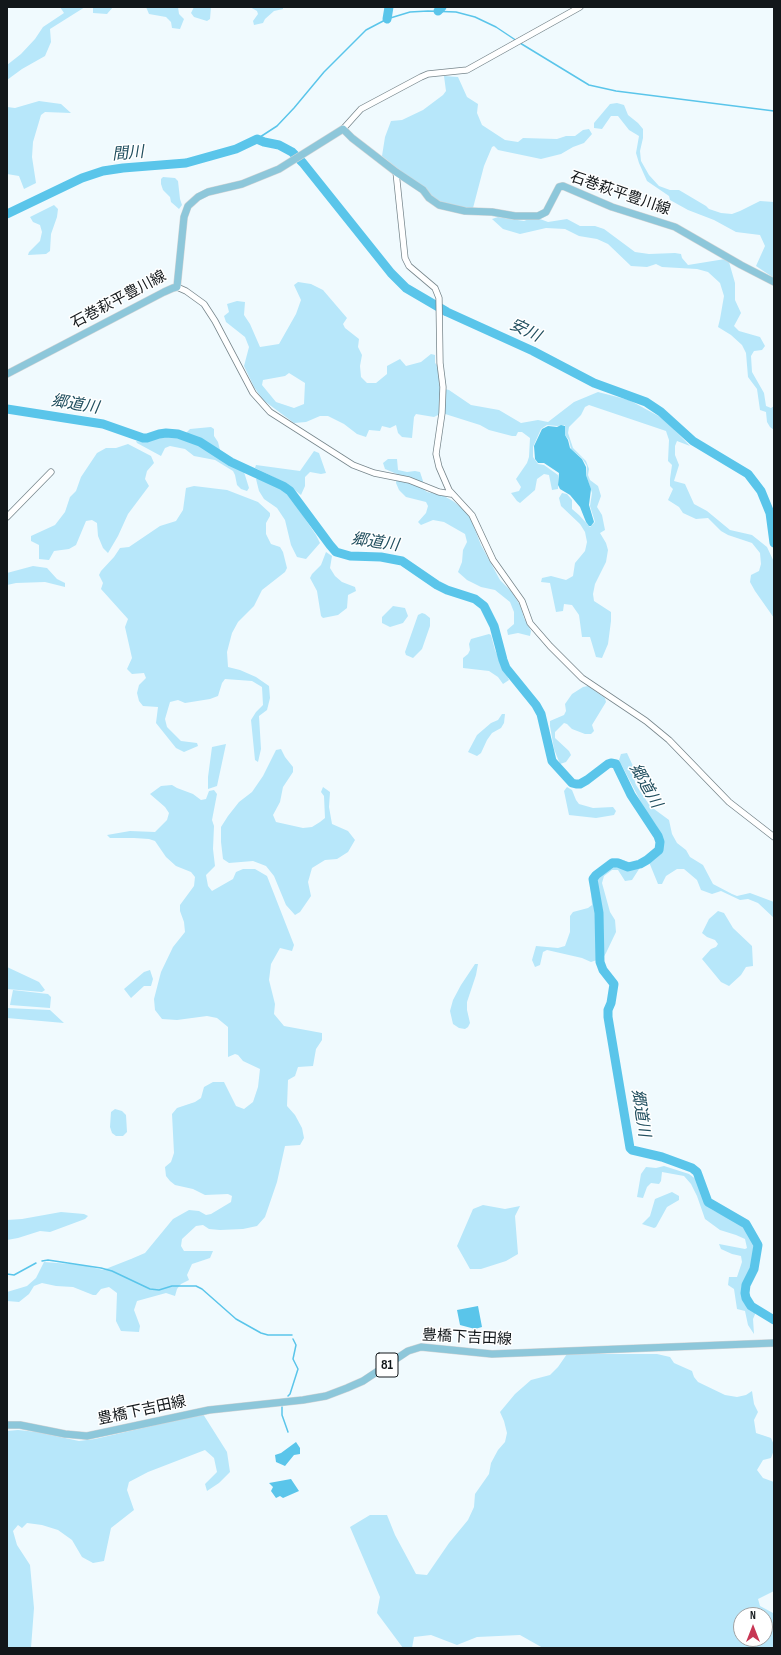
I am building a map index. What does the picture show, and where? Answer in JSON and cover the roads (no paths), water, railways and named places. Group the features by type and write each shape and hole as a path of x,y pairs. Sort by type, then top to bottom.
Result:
{"main road":[{"name":"石巻萩平豊川線","path":"7,374 164,292 177,287 184,217 192,202 198,197 208,192 242,184 275,172 343,129 396,172 423,190 429,198 439,205 465,212 492,212 515,216 543,215 559,187 563,186 612,207 676,227 740,265 774,282"},
{"name":"豊橋下吉田線","path":"7,1425 20,1425 65,1434 87,1436 209,1410 303,1400 326,1396 363,1381 415,1348 492,1354 774,1343"}],"street":[{"path":"343,129 361,109 421,77 428,74 467,70 580,7"},
{"path":"396,172 405,258 409,266 435,288 439,300 440,363 443,387 442,413 436,454 439,467 451,494 467,508 472,515 493,560 518,593 530,623 545,640 582,678 646,722 669,740 728,802 774,837"},
{"path":"177,287 204,304 215,321 253,393 270,412 353,465 374,473 409,480 439,492 451,494"},
{"path":"7,517 51,472"}],"water":[{"path":"561,425 565,426 565,435 570,448 582,459 586,467 586,475 591,489 589,505 594,522 591,526 589,526 586,522 580,507 570,495 560,489 558,485 559,473 544,463 538,463 535,459 534,446 542,429 548,426 557,427"},
{"path":"478,1306 482,1327 475,1329 460,1325 457,1310"},
{"path":"296,1442 300,1448 300,1454 294,1455 285,1466 276,1462 275,1455 281,1453"},
{"path":"291,1479 299,1491 283,1498 280,1496 276,1498 271,1491 273,1487 269,1483"}],"waterway":[{"path":"387,19 389,7"},
{"path":"438,11 442,7"},
{"path":"257,139 277,126 324,72 366,30 387,19 410,12 456,12 475,17 496,27 517,41"},
{"path":"520,43 589,85 616,91 774,111"},
{"name":"安川","path":"7,214 82,178 103,171 186,163 236,149 257,139 279,145 292,152 303,163 391,273 406,288 447,312 533,351 594,383 646,402 661,412 693,441 748,474 761,491 770,513 774,543"},
{"name":"郷道川","path":"7,409 103,424 143,438 166,433 178,434 200,442 231,462 283,486 290,491 336,552 350,556 381,557 402,561 437,585 447,590 475,599 484,606 494,626 506,668 536,705 541,714 552,761 572,783 576,784 580,784 587,780 608,764 616,764 631,795 658,836 660,842 659,850 647,860 640,864 628,867 618,863 612,863 593,879 599,913 600,962 603,970 614,984 611,1003 608,1010 608,1017 630,1148 632,1150 662,1157 692,1168 697,1172 708,1202 746,1224 758,1245 754,1269 746,1285 746,1298 751,1306 774,1320"},
{"path":"42,1261 48,1260 101,1268 112,1271 150,1289 159,1290 172,1286 196,1286 202,1289 236,1319 261,1333 268,1335 292,1335"},
{"path":"7,1274 14,1275 36,1263"},
{"path":"288,1396 298,1369 293,1359 296,1345 293,1339"},
{"path":"282,1407 282,1415 288,1432"}],"water label":[{"name":"間川","path":"128,154"}]}
